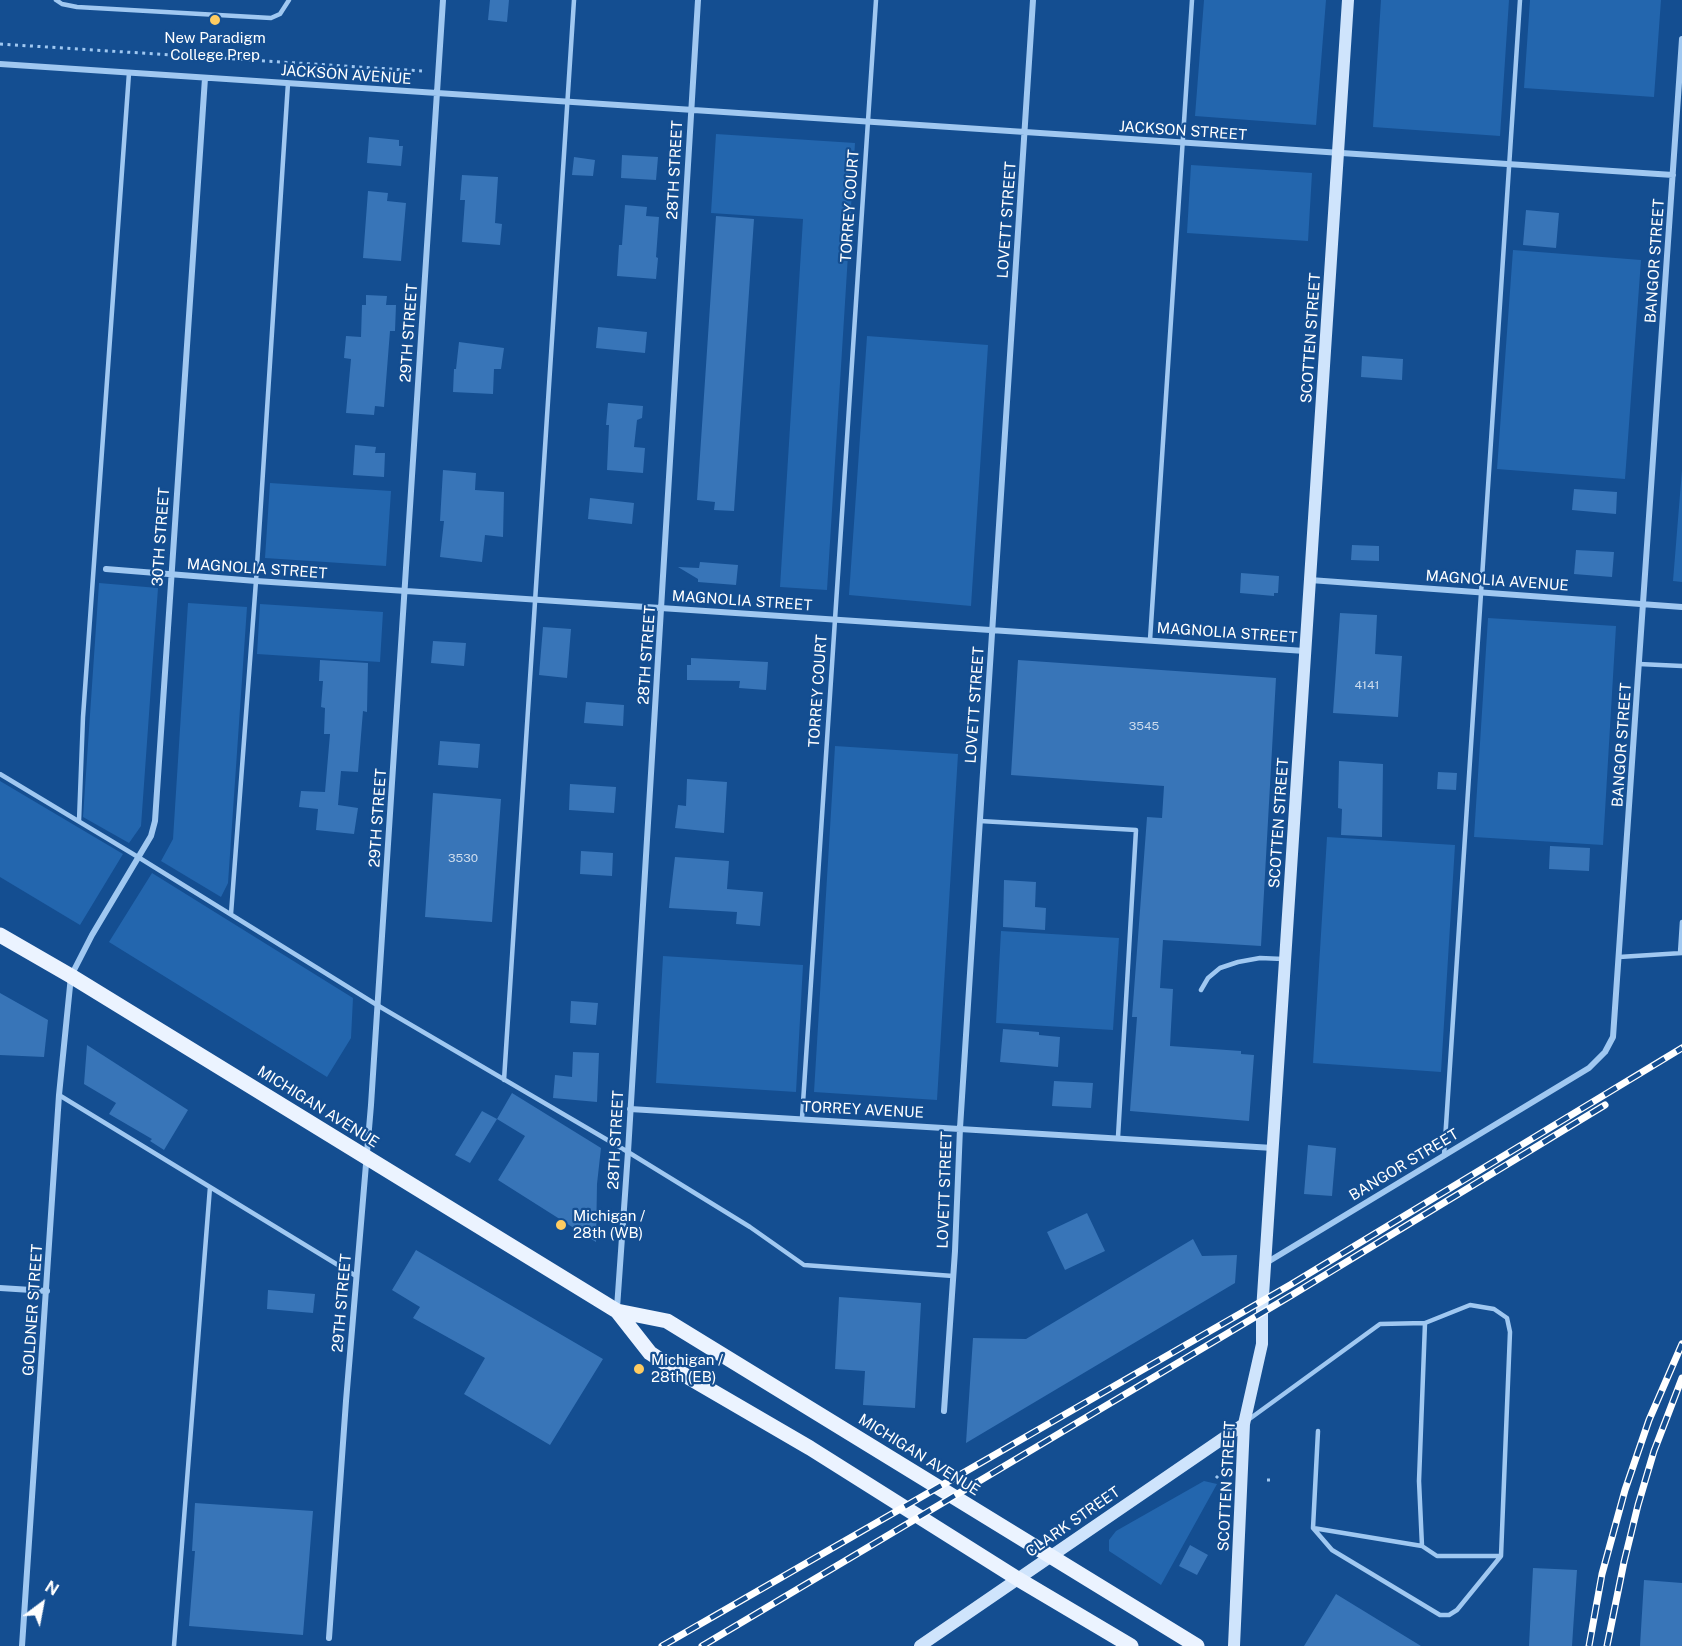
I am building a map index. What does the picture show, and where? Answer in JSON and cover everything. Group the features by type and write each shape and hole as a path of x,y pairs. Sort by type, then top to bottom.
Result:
{"main road":[{"name":"MICHIGAN AVENUE","path":"0,935 71,976 616,1311 650,1353 819,1454 1018,1580 1131,1646"},
{"name":"MICHIGAN AVENUE","path":"616,1311 668,1321 1197,1646"}],"street":[{"name":"29TH STREET","path":"329,1638 377,1005 443,0"},
{"name":"28TH STREET","path":"616,1311 628,1152 698,0"},
{"name":"LOVETT STREET","path":"944,1411 960,1128 1033,0"},
{"name":"SCOTTEN STREET","path":"1234,1646 1244,1424 1262,1344 1262,1311 1348,0"},
{"name":"BANGOR STREET","path":"1266,1263 1589,1068 1605,1052 1613,1037 1682,39"},
{"name":"JACKSON AVENUE","path":"0,64 691,110"},
{"name":"30TH STREET","path":"71,976 92,935 151,836 155,821 205,78"},
{"name":"JACKSON STREET","path":"691,110 1673,175"},
{"name":"MAGNOLIA STREET","path":"106,569 1305,651"},
{"name":"MAGNOLIA AVENUE","path":"1310,580 1682,607"},
{"name":"GOLDNER STREET","path":"22,1646 59,1095 71,976"},
{"name":"TORREY AVENUE","path":"630,1109 1274,1148"},
{"path":"0,1288 46,1291"},
{"name":"CLARK STREET","path":"920,1646 1244,1424"}],"lane":[{"path":"56,0 62,4 77,7 271,18 280,14 289,0"},
{"path":"504,1080 574,0"},
{"name":"TORREY COURT","path":"802,1118 876,0"},
{"path":"1150,640 1192,0"},
{"path":"1444,1156 1482,592 1507,165 1520,0"},
{"path":"79,821 84,705 129,73"},
{"path":"231,914 256,581 288,83"},
{"path":"1639,664 1682,666"},
{"path":"0,774 377,1005 628,1152 750,1227 804,1265 953,1276"},
{"path":"980,821 1137,830 1118,1137"},
{"path":"1619,957 1681,953 1682,922"},
{"path":"1201,990 1208,978 1220,968 1260,958 1285,959"},
{"path":"59,1095 356,1276"},
{"path":"174,1646 210,1187"},
{"path":"1244,1424 1380,1324 1425,1323 1470,1305 1494,1309 1507,1318 1510,1332 1501,1556 1457,1610 1449,1615 1440,1615 1332,1550 1313,1528 1318,1431"},
{"path":"1422,1546 1419,1481 1425,1323"},
{"path":"1313,1528 1422,1546 1437,1556 1501,1556"}],"path":[{"path":"0,44 422,71"}],"shaded area":[{"path":"1204,0 1326,0 1316,125 1195,116"},
{"path":"1381,0 1509,0 1500,136 1373,127"},
{"path":"1530,0 1661,0 1654,97 1524,88"},
{"path":"716,134 855,143 827,590 780,587 803,219 711,213"},
{"path":"1191,165 1312,173 1308,241 1187,233"},
{"path":"1513,250 1641,260 1625,479 1497,469"},
{"path":"867,336 988,345 971,606 849,595"},
{"path":"1682,470 1682,582 1673,581"},
{"path":"270,483 391,491 386,566 265,558"},
{"path":"99,583 158,588 141,826 129,843 83,817"},
{"path":"188,603 247,607 228,883 221,897 161,861 173,839"},
{"path":"260,604 383,612 380,662 257,654"},
{"path":"1488,618 1616,626 1603,845 1474,837"},
{"path":"835,746 958,754 937,1100 814,1092"},
{"path":"0,781 123,854 80,925 0,877"},
{"path":"1327,837 1455,845 1441,1072 1313,1063"},
{"path":"152,873 353,998 351,1038 327,1077 109,942"},
{"path":"1001,931 1119,938 1113,1030 996,1023"},
{"path":"663,956 803,965 796,1092 656,1083"},
{"path":"1204,1481 1217,1484 1161,1585 1109,1551 1109,1540 1116,1531"}],"building":[{"path":"490,0 509,0 507,22 488,20"},
{"path":"369,137 399,140 399,146 403,146 401,166 367,163"},
{"path":"622,155 658,157 656,180 621,178"},
{"path":"574,157 595,160 593,176 572,175"},
{"path":"462,175 498,177 495,223 502,224 500,245 462,242 465,200 460,200"},
{"path":"368,191 388,193 387,201 406,203 401,261 363,258"},
{"path":"625,205 647,207 646,216 659,217 656,279 617,276"},
{"path":"1526,210 1559,213 1556,248 1523,245"},
{"path":"716,216 754,219 734,511 714,510 715,502 697,500"},
{"path":"366,295 387,296 386,305 396,305 395,331 390,331 384,407 375,406 374,415 346,413 351,359 344,358 346,336 361,337 362,305 366,305"},
{"path":"598,327 647,332 645,353 596,348"},
{"path":"459,342 504,348 501,369 494,369 493,394 453,392"},
{"path":"1362,356 1403,359 1402,380 1361,377"},
{"path":"608,403 643,406 642,418 637,420 634,447 645,448 643,473 607,470"},
{"path":"355,445 376,447 375,453 385,453 384,477 353,475"},
{"path":"443,470 476,473 475,490 504,492 503,537 485,535 482,562 440,557 444,521 440,521"},
{"path":"1574,489 1617,492 1616,514 1572,510"},
{"path":"590,498 634,503 632,524 588,519"},
{"path":"1352,545 1379,546 1379,561 1351,560"},
{"path":"1576,550 1614,552 1612,577 1574,574"},
{"path":"700,562 738,565 736,585 698,582 698,579 678,567 699,568"},
{"path":"1241,573 1279,576 1278,593 1274,593 1274,596 1240,593"},
{"path":"1340,613 1377,615 1375,654 1402,656 1398,717 1333,713"},
{"path":"543,627 571,629 567,678 539,675"},
{"path":"433,641 466,643 464,666 431,663"},
{"path":"691,658 768,662 766,690 739,688 740,681 687,680 687,665 691,665"},
{"path":"320,660 368,663 367,712 363,711 358,772 341,771 338,805 358,808 354,834 316,830 318,809 299,807 301,791 325,792 330,734 324,734 325,708 321,707 323,681 319,681"},
{"path":"1018,660 1276,678 1261,946 1163,940 1160,988 1173,989 1170,1046 1241,1051 1241,1054 1254,1055 1249,1121 1130,1111 1137,1017 1132,1017 1147,817 1162,818 1164,786 1011,775"},
{"path":"586,702 624,705 623,726 584,723"},
{"path":"440,741 480,744 478,768 438,765"},
{"path":"1339,761 1383,764 1382,837 1341,835 1342,809 1338,808"},
{"path":"1438,772 1457,773 1456,790 1437,789"},
{"path":"687,779 727,782 724,833 675,828 678,805 686,806"},
{"path":"570,784 616,787 614,813 569,810"},
{"path":"433,793 501,799 492,922 425,917"},
{"path":"1550,846 1590,848 1589,871 1549,869"},
{"path":"581,851 613,853 612,876 580,874"},
{"path":"675,857 729,861 727,889 763,892 760,926 736,924 737,912 669,908"},
{"path":"1004,880 1036,882 1035,907 1046,908 1045,930 1003,927"},
{"path":"0,993 48,1020 44,1057 0,1055"},
{"path":"571,1001 598,1003 596,1025 570,1023"},
{"path":"1003,1029 1039,1032 1039,1035 1060,1037 1058,1067 1000,1062"},
{"path":"87,1045 188,1110 164,1150 150,1141 152,1139 109,1114 116,1103 84,1084"},
{"path":"573,1052 599,1053 597,1102 553,1098 555,1075 572,1077"},
{"path":"1054,1081 1093,1083 1091,1108 1052,1106"},
{"path":"512,1093 601,1148 597,1184 596,1242 498,1180 525,1136 497,1119"},
{"path":"482,1111 497,1119 470,1163 455,1155"},
{"path":"1308,1145 1336,1148 1332,1196 1304,1194"},
{"path":"1087,1213 1105,1251 1065,1270 1047,1232"},
{"path":"1193,1239 1202,1256 1237,1255 1235,1283 966,1443 973,1338 1026,1339"},
{"path":"416,1250 603,1359 550,1445 464,1394 485,1358 413,1318 420,1307 392,1290"},
{"path":"268,1290 315,1294 313,1313 267,1309"},
{"path":"839,1297 921,1303 915,1408 863,1405 865,1371 835,1369"},
{"path":"195,1503 313,1511 303,1635 189,1626 195,1551 192,1551"},
{"path":"1190,1545 1208,1555 1197,1575 1179,1566"},
{"path":"1533,1568 1577,1570 1572,1646 1529,1646"},
{"path":"1644,1580 1682,1583 1682,1646 1640,1646"},
{"path":"1336,1594 1421,1646 1304,1646"}],"railway":[{"path":"662,1646 1290,1285 1682,1048"},
{"path":"702,1646 1292,1295 1605,1105"},
{"path":"1589,1646 1602,1574 1625,1490 1649,1420 1682,1344"},
{"path":"1607,1646 1638,1505 1654,1451 1682,1378"}],"place":[{"name":"New Paradigm College Prep","path":"215,20"},
{"name":"Michigan / 28th (WB)","path":"561,1225"},
{"name":"Michigan / 28th (EB)","path":"639,1369"}]}
